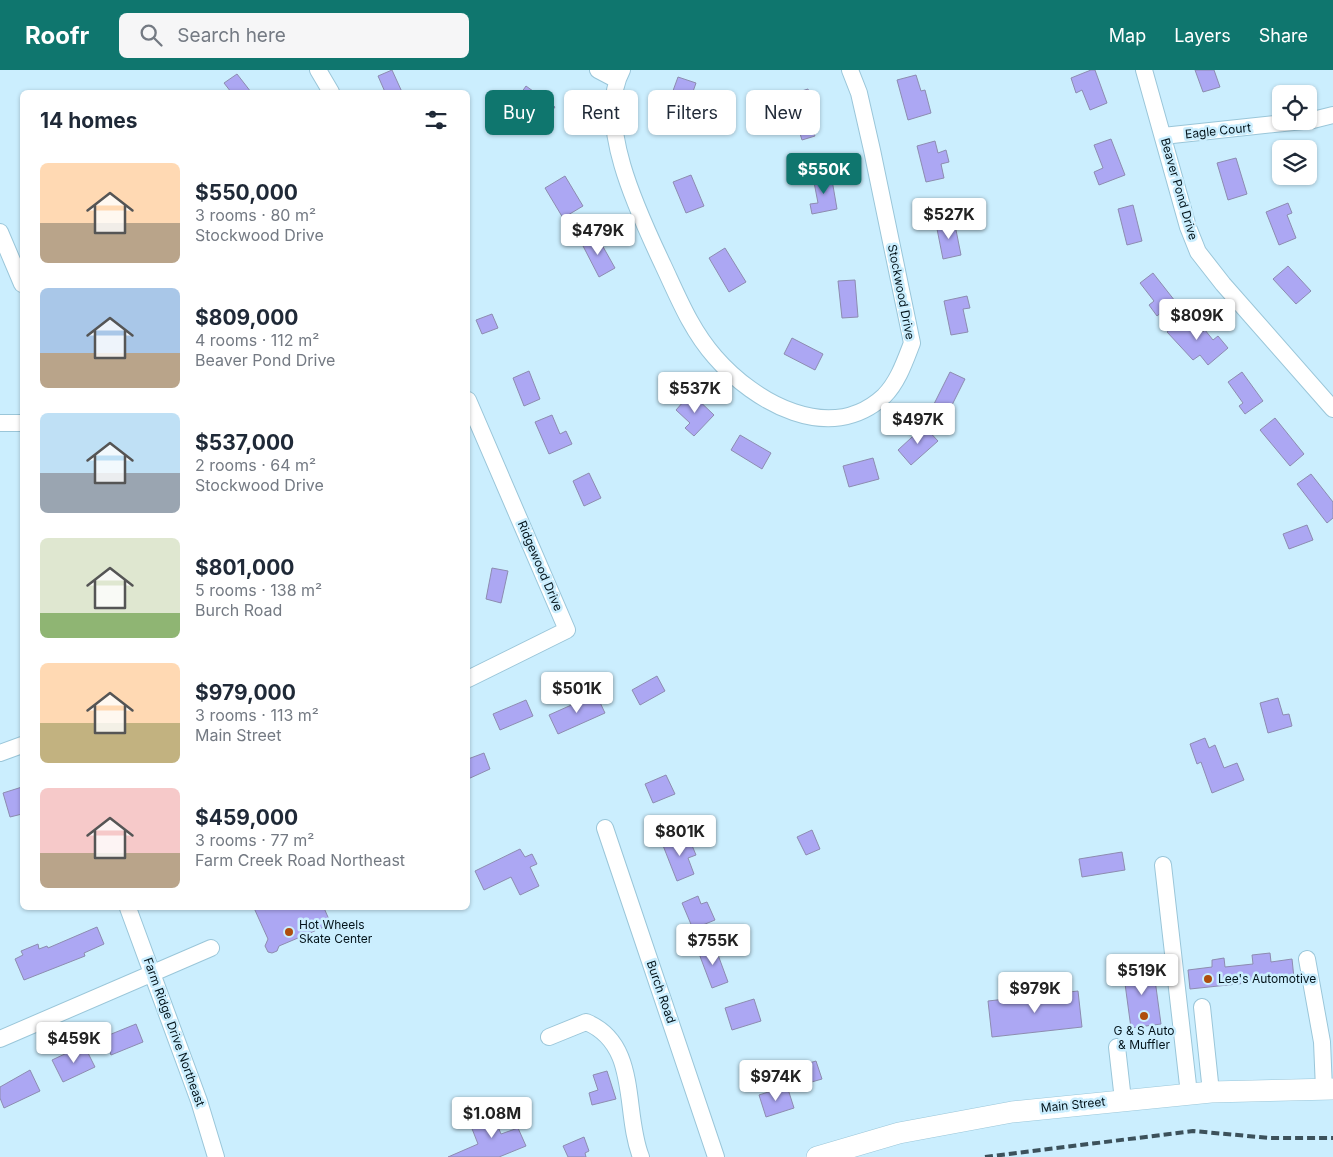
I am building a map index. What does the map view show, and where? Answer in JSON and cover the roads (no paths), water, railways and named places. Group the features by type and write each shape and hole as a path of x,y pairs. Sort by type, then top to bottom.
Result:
{"main road":[{"name":"Main Street","path":"818,1157 899,1133 953,1121 1012,1112 1211,1092 1329,1089"}],"street":[{"path":"598,70 620,75"},
{"name":"Stockwood Drive","path":"620,75 614,117 617,142 627,182 689,321 714,356 727,370 772,404 802,416 840,418 863,410 884,396 901,372 912,343 872,150 859,93 850,70"},
{"name":"Beaver Pond Drive","path":"1144,70 1188,227 1198,252 1333,409"},
{"path":"320,71 330,90"},
{"path":"1317,118 1333,115"},
{"name":"Eagle Court","path":"1163,136 1272,124"},
{"path":"0,232 20,279"},
{"name":"Ridgewood Drive","path":"470,405 567,630 470,678"},
{"path":"0,422 20,423"},
{"path":"0,753 20,746"},
{"name":"Burch Road","path":"605,828 716,1157"},
{"path":"1163,866 1189,1094"},
{"name":"Farm Ridge Drive Northeast","path":"129,910 154,974 199,1101 212,1155"},
{"path":"0,1039 211,948"},
{"path":"1307,959 1329,1089"},
{"path":"1202,1007 1211,1092"},
{"path":"550,1037 586,1022 597,1026 609,1036 619,1051 624,1065 636,1144 641,1157"},
{"path":"1116,1047 1123,1100"}],"railway":[{"path":"985,1157 1193,1131 1270,1138 1333,1138"}],"place":[{"name":"Hot Wheels Skate Center","path":"289,932"},
{"name":"Lee's Automotive","path":"1208,979"},
{"name":"G & S Auto & Muffler","path":"1144,1016"}]}
